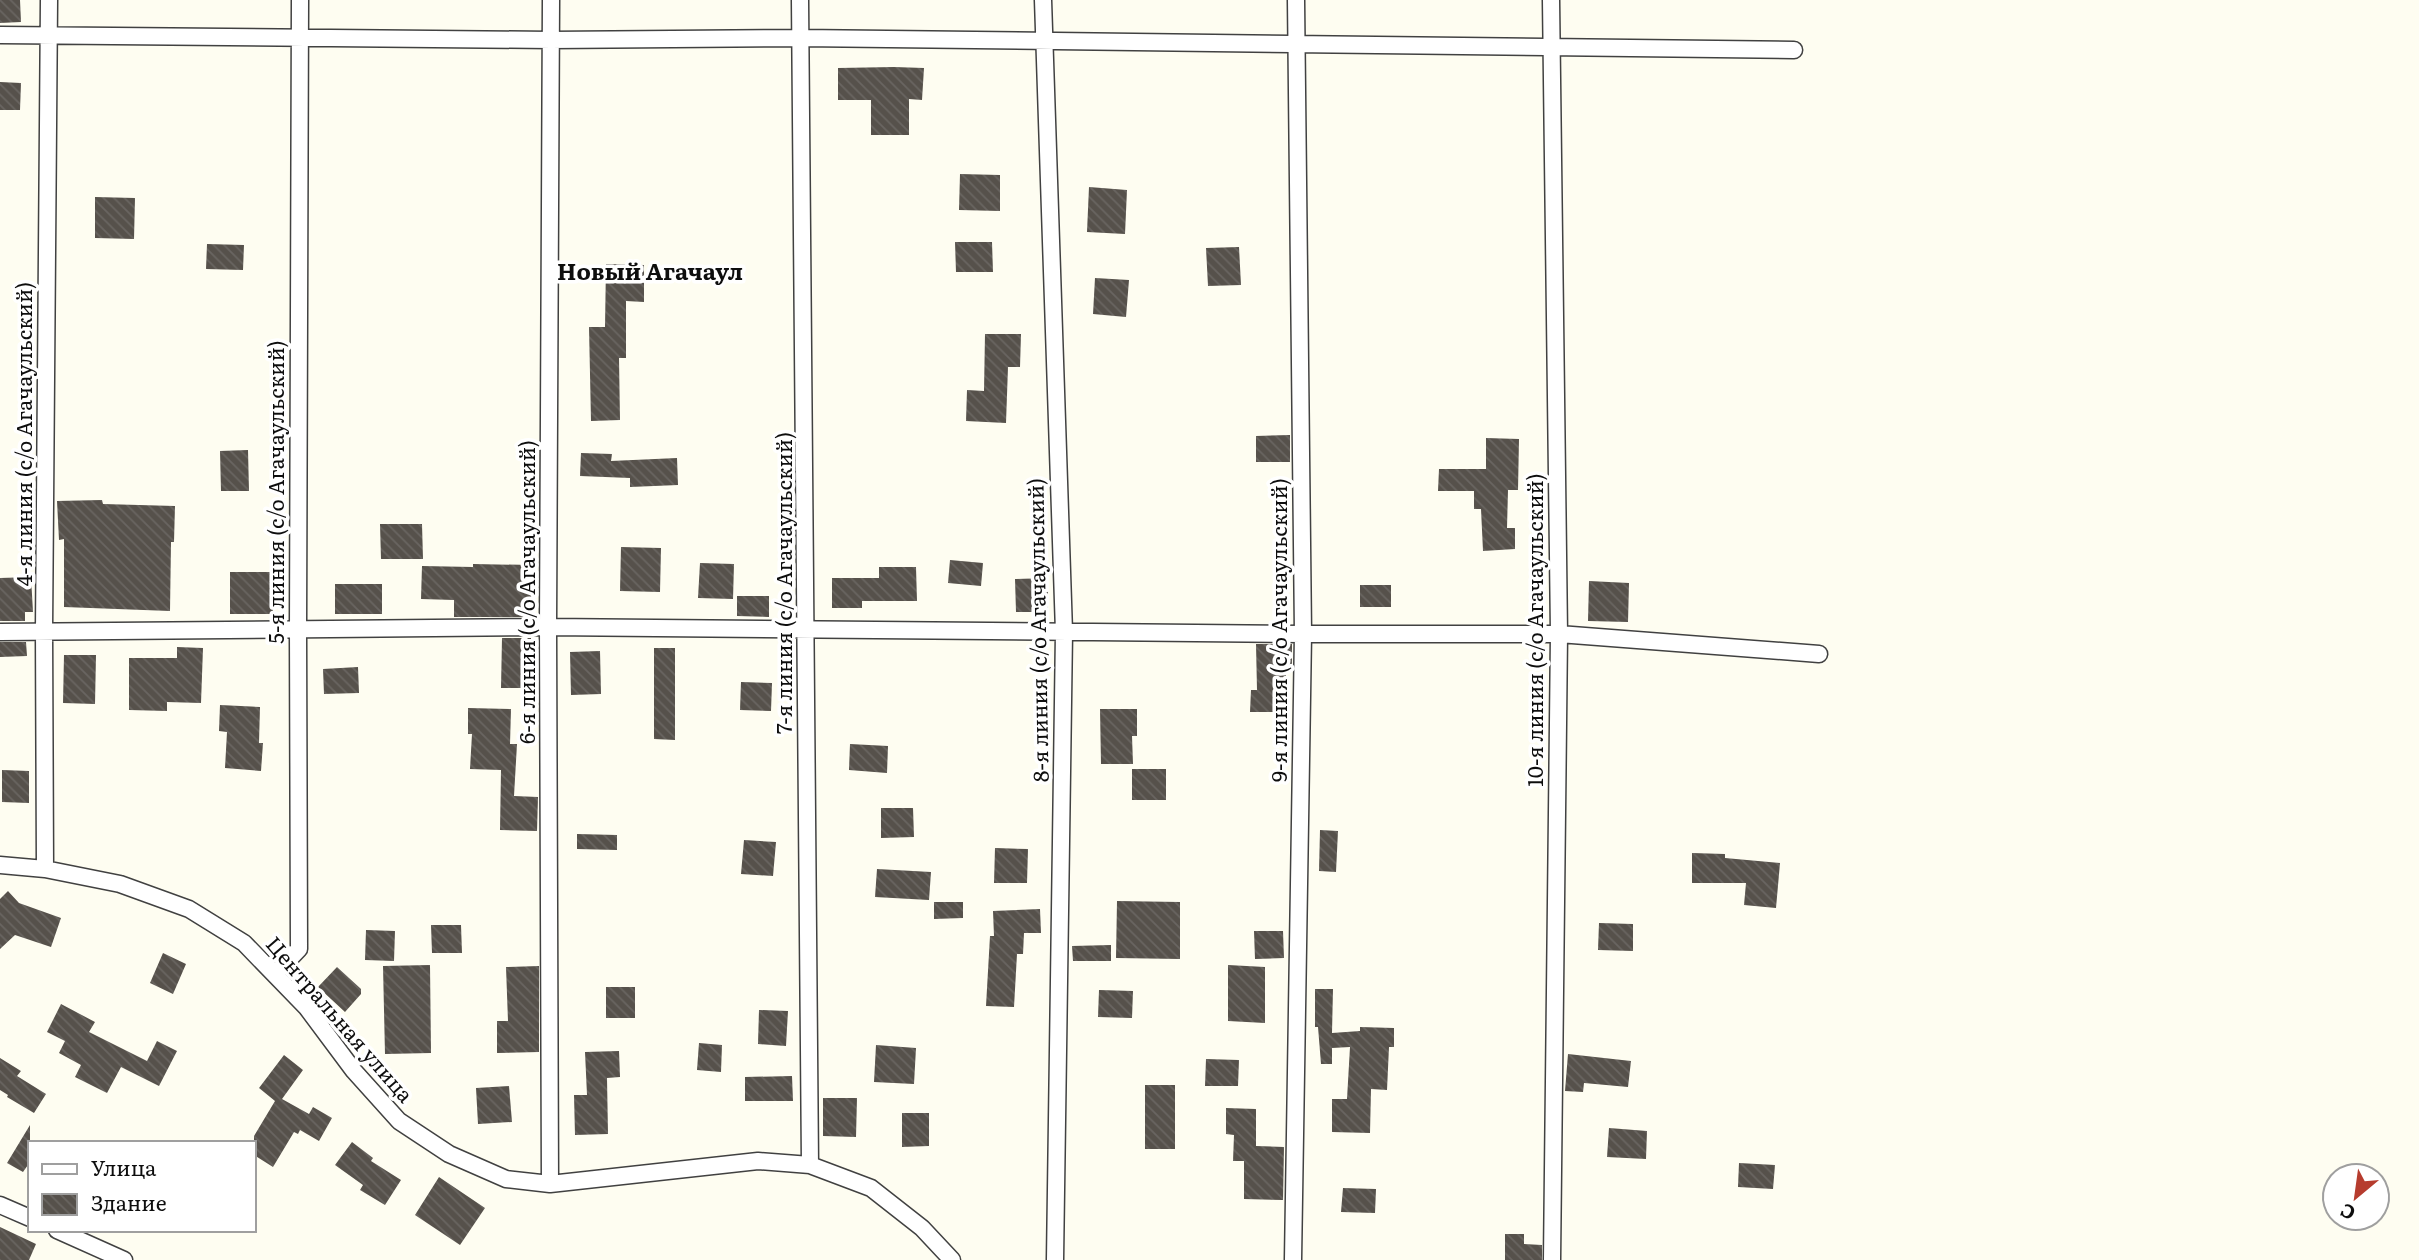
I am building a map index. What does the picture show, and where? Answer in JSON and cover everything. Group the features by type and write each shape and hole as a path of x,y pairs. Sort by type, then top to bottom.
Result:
{"street":[{"name":"4-я линия (с/о Агачаульский)","path":"46,869 44,630 49,0"},
{"name":"5-я линия (с/о Агачаульский)","path":"275,974 299,948 300,0"},
{"name":"6-я линия (с/о Агачаульский)","path":"550,1184 548,627 551,0"},
{"name":"7-я линия (с/о Агачаульский)","path":"800,0 810,1165"},
{"name":"8-я линия (с/о Агачаульский)","path":"1043,0 1064,632 1055,1260"},
{"name":"9-я линия (с/о Агачаульский)","path":"1293,1260 1303,634 1296,0"},
{"name":"10-я линия (с/о Агачаульский)","path":"1550,0 1559,634 1552,1260"},
{"path":"0,36 551,40 801,38 1794,50"},
{"path":"0,632 548,627 1559,634 1819,654"},
{"name":"Центральная улица","path":"0,865 46,869 120,884 189,909 244,943 307,1009 354,1071 399,1121 449,1154 506,1179 550,1184 680,1172 758,1161 810,1165 871,1188 922,1228 952,1260"},
{"path":"0,1205 28,1217"},
{"path":"61,1232 124,1260"}],"building":[{"path":"0,0 20,0 21,22 0,23"},
{"path":"838,68 924,68 922,100 909,99 909,135 871,135 871,100 838,100"},
{"path":"0,82 21,83 20,110 0,110"},
{"path":"960,174 1000,175 1000,211 959,210"},
{"path":"1089,187 1127,190 1125,234 1087,232"},
{"path":"95,197 135,198 134,239 95,238"},
{"path":"955,242 992,242 993,272 956,272"},
{"path":"207,244 244,245 243,270 206,269"},
{"path":"1239,247 1241,285 1208,286 1206,248"},
{"path":"606,264 644,265 644,302 626,301 626,358 619,358 620,420 591,421 589,327 605,327"},
{"path":"1095,278 1129,280 1126,317 1093,314"},
{"path":"985,334 1021,334 1020,367 1008,367 1006,423 966,421 967,390 984,391"},
{"path":"1290,435 1290,462 1256,462 1256,436"},
{"path":"1486,438 1519,439 1518,490 1508,490 1507,528 1515,528 1515,549 1483,551 1481,509 1474,509 1474,491 1438,491 1439,469 1486,469"},
{"path":"248,450 249,491 221,491 220,451"},
{"path":"581,453 612,454 611,461 677,458 678,485 630,487 630,478 580,476"},
{"path":"102,500 103,504 175,506 174,542 171,542 170,611 64,607 64,539 59,540 57,501"},
{"path":"380,524 422,524 423,559 381,559"},
{"path":"621,547 661,548 660,592 620,591"},
{"path":"950,560 983,563 981,586 948,583"},
{"path":"700,563 734,564 733,599 698,598"},
{"path":"473,564 532,565 532,617 454,617 454,600 421,599 422,566 473,567"},
{"path":"879,567 916,567 917,601 862,601 862,608 832,608 832,578 879,578"},
{"path":"230,572 272,572 273,614 230,614"},
{"path":"31,577 33,612 25,612 25,621 0,621 0,578"},
{"path":"1048,578 1048,612 1016,612 1015,579"},
{"path":"1589,581 1629,583 1628,622 1588,621"},
{"path":"335,584 382,584 382,614 335,614"},
{"path":"1360,585 1391,585 1391,607 1360,607"},
{"path":"737,596 769,596 769,617 737,616"},
{"path":"502,638 531,638 533,688 501,688"},
{"path":"0,642 26,642 27,656 0,657"},
{"path":"1256,644 1292,644 1292,670 1286,670 1286,712 1250,712 1251,690 1257,690"},
{"path":"177,647 203,648 201,703 167,702 167,711 129,710 129,658 177,658"},
{"path":"654,648 675,648 675,740 654,739"},
{"path":"600,651 601,694 571,695 570,652"},
{"path":"64,655 96,655 95,704 63,703"},
{"path":"358,667 359,693 324,694 323,669"},
{"path":"741,682 772,683 771,711 740,710"},
{"path":"220,705 260,707 259,743 263,743 261,771 225,768 227,732 219,731"},
{"path":"468,708 511,709 510,744 517,744 514,796 538,797 537,831 500,830 501,770 470,769 472,734 468,734"},
{"path":"1100,709 1137,709 1137,736 1132,736 1133,764 1101,764"},
{"path":"850,744 888,746 887,773 849,770"},
{"path":"1132,769 1166,769 1166,800 1132,800"},
{"path":"2,770 29,771 29,803 2,802"},
{"path":"881,808 913,808 914,837 881,838"},
{"path":"1320,830 1338,831 1336,872 1319,871"},
{"path":"577,834 617,835 617,850 577,849"},
{"path":"744,840 776,842 773,876 741,874"},
{"path":"995,848 1028,849 1027,883 994,883"},
{"path":"1692,853 1725,854 1725,858 1780,863 1776,908 1744,905 1746,883 1692,883"},
{"path":"877,869 931,872 929,900 875,897"},
{"path":"8,891 19,903 61,918 51,947 15,935 0,949 0,899"},
{"path":"1117,901 1180,902 1180,959 1116,958"},
{"path":"934,902 963,902 963,918 934,919"},
{"path":"1040,909 1041,933 1024,933 1023,954 1017,954 1014,1007 986,1006 990,936 994,936 993,911"},
{"path":"1599,923 1633,924 1633,951 1598,950"},
{"path":"431,925 461,925 462,953 432,953"},
{"path":"366,930 395,931 394,961 365,960"},
{"path":"1254,931 1283,931 1284,958 1255,959"},
{"path":"1111,945 1111,961 1073,961 1072,946"},
{"path":"163,953 186,964 173,994 150,983"},
{"path":"430,965 431,1053 385,1054 383,966"},
{"path":"1228,965 1265,967 1265,1023 1228,1021"},
{"path":"539,966 539,1052 497,1053 497,1021 508,1021 506,967"},
{"path":"337,967 361,989 361,994 345,1012 318,987"},
{"path":"606,987 635,987 635,1018 606,1018"},
{"path":"1315,989 1333,989 1332,1033 1360,1031 1360,1027 1394,1028 1394,1047 1389,1047 1387,1090 1371,1089 1370,1133 1332,1132 1332,1099 1347,1099 1350,1047 1332,1048 1332,1064 1321,1064 1318,1027 1315,1027"},
{"path":"1099,990 1133,991 1132,1018 1098,1017"},
{"path":"61,1004 95,1022 89,1032 147,1061 157,1041 177,1051 159,1086 121,1067 107,1093 75,1077 81,1065 59,1053 65,1041 47,1032"},
{"path":"759,1010 788,1011 786,1046 758,1044"},
{"path":"699,1043 722,1045 721,1072 697,1070"},
{"path":"876,1045 916,1048 914,1084 874,1082"},
{"path":"619,1051 620,1077 607,1078 608,1134 575,1135 574,1095 587,1095 585,1052"},
{"path":"1568,1054 1631,1061 1628,1087 1584,1083 1583,1092 1565,1091"},
{"path":"284,1055 303,1070 282,1099 309,1114 313,1107 332,1118 319,1141 300,1130 298,1134 294,1132 273,1167 256,1156 254,1136 275,1101 259,1088"},
{"path":"0,1058 21,1071 17,1076 46,1094 34,1113 0,1090"},
{"path":"1206,1059 1239,1060 1238,1086 1205,1086"},
{"path":"792,1076 793,1101 745,1101 745,1077"},
{"path":"1145,1085 1175,1085 1175,1149 1145,1149"},
{"path":"509,1086 512,1122 478,1124 476,1088"},
{"path":"823,1098 857,1098 856,1137 823,1136"},
{"path":"1226,1108 1256,1109 1256,1146 1284,1147 1283,1200 1244,1199 1244,1161 1233,1161 1234,1135 1226,1134"},
{"path":"902,1113 929,1113 929,1146 902,1147"},
{"path":"30,1125 28,1165 23,1172 7,1163"},
{"path":"1609,1128 1647,1131 1646,1159 1607,1157"},
{"path":"352,1142 373,1158 371,1161 401,1180 385,1205 360,1190 363,1185 335,1165"},
{"path":"1739,1163 1775,1165 1773,1189 1738,1187"},
{"path":"439,1177 485,1208 460,1245 415,1215"},
{"path":"1343,1188 1376,1189 1375,1213 1341,1212"},
{"path":"0,1227 36,1244 29,1260 0,1260"},
{"path":"1505,1234 1524,1234 1524,1244 1542,1245 1542,1260 1505,1260"}],"district":[{"name":"Новый Агачаул","path":"650,272"}]}
